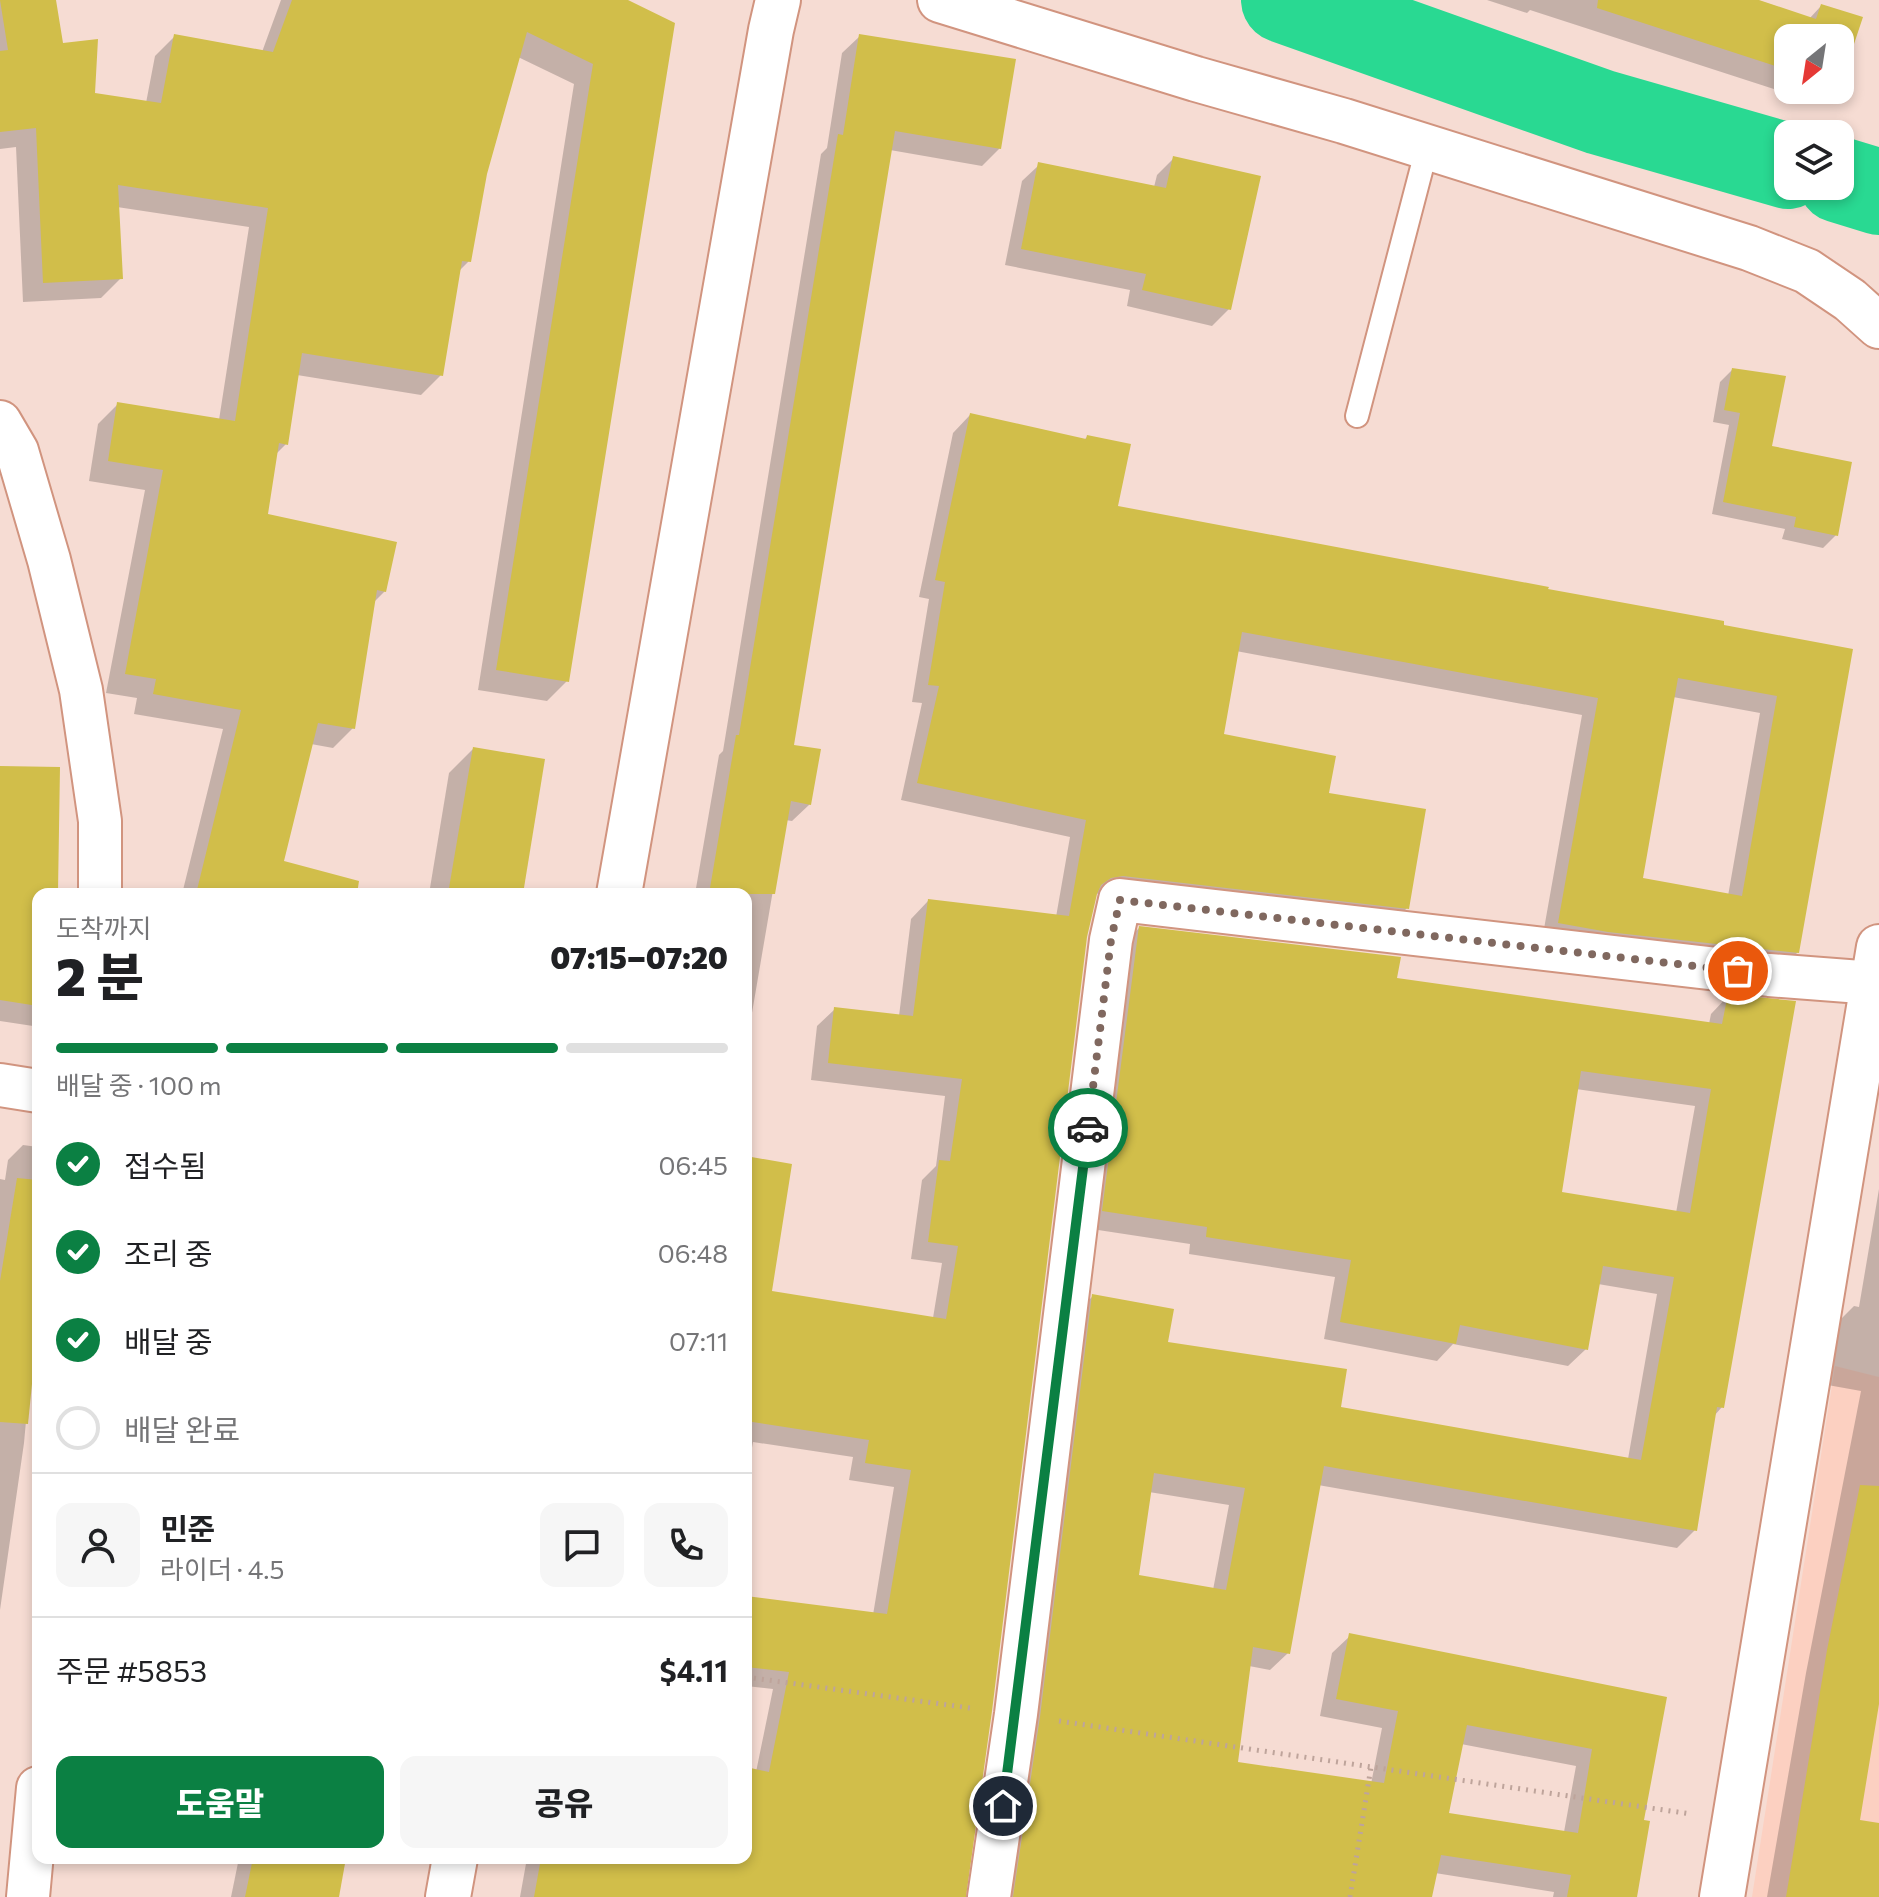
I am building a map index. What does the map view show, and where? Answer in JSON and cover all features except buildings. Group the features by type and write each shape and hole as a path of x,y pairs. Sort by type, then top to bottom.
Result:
{"main road":[{"path":"620,888 778,0"},
{"path":"940,0 1749,248 1807,271 1850,300 1879,326"},
{"path":"1722,1897 1876,965"},
{"path":"448,1897 454,1864"}],"street":[{"path":"0,422 17,451 49,560 81,690 100,821 100,888"},
{"path":"989,1897 1016,1714 1111,940 1120,900 1769,975 1876,965"},
{"path":"0,1085 32,1090"},
{"path":"28,1897 32,1853"}],"lane":[{"path":"1357,416 1427,148"}],"path":[{"path":"752,1678 1735,1821"},
{"path":"1350,1897 1371,1767"}],"shaded area":[{"path":"1835,1366 1879,1377 1879,1897 1752,1897"}],"waterway":[{"path":"1284,0 1600,112 1774,162"},
{"path":"1854,184 1879,192"}],"way so far":[{"path":"1088,1128 1111,940 1120,900 1738,971"}],"route":[{"path":"1003,1806 1088,1128"}]}
